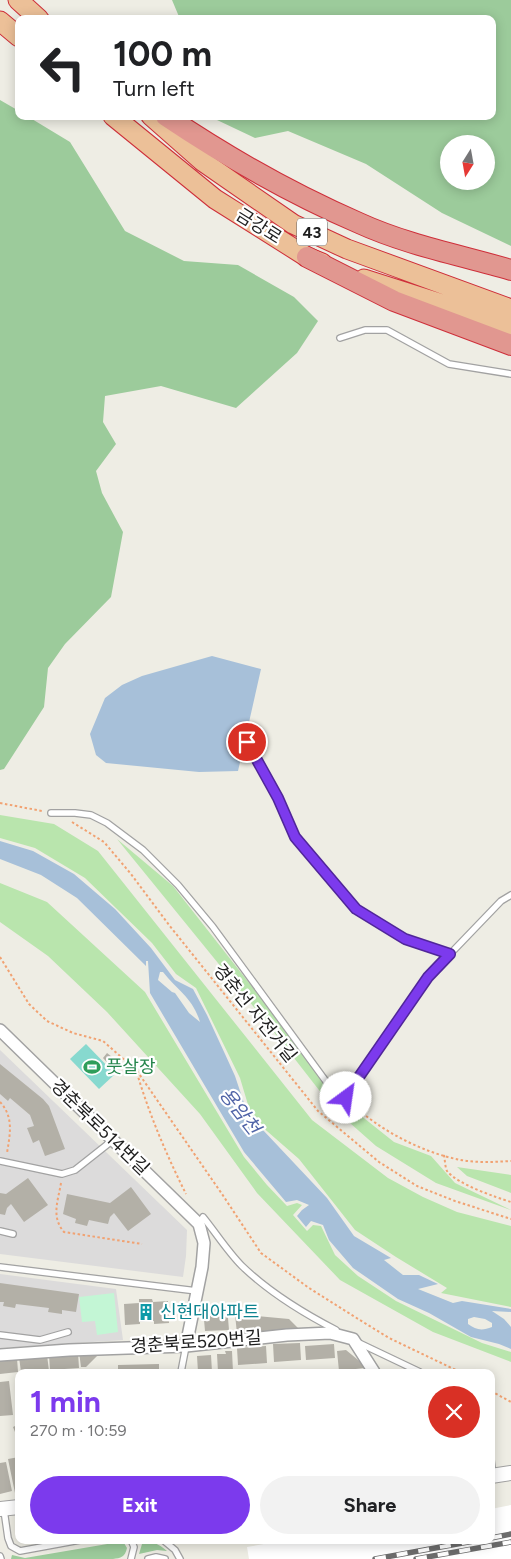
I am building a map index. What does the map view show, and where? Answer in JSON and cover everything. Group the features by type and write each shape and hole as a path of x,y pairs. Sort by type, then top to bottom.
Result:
{"highway":[{"path":"18,0 35,15"},
{"path":"0,21 15,33"},
{"name":"금강로","path":"118,120 215,199 307,257 367,280 511,326"},
{"name":"금강로","path":"156,120 202,161 293,224 347,248 506,307"},
{"path":"172,120 205,142 360,224 420,245 511,270"},
{"path":"307,257 394,301 511,345"}],"street":[{"name":"경춘북로514번길","path":"0,1030 199,1224"},
{"path":"186,1346 204,1243 199,1224"},
{"name":"경춘북로520번길","path":"0,1355 69,1350 186,1346 330,1333 352,1339"},
{"path":"352,1339 372,1369"},
{"path":"499,1475 511,1462"},
{"path":"2,1509 15,1507"}],"lane":[{"path":"340,338 366,330 387,330 449,364 511,374"},
{"path":"247,742 278,798 295,837 356,909 405,939 450,954"},
{"path":"51,813 91,815 107,823 143,850 178,885 207,920 328,1084 346,1098 428,977 501,901 511,895"},
{"path":"2,1162 62,1174 75,1170 113,1140"},
{"name":"경춘북로514번길","path":"199,1224 203,1217 242,1266 279,1295 315,1319 414,1369"},
{"path":"0,1231 13,1234"},
{"path":"0,1266 197,1291"},
{"path":"0,1335 40,1340 68,1332"},
{"path":"182,1369 186,1346"},
{"path":"2,1509 11,1546 20,1551 58,1544"},
{"path":"131,1559 134,1547 133,1544"},
{"path":"168,1544 175,1550 180,1559"},
{"path":"148,1559 156,1557 165,1559"}],"path":[{"name":"경춘선 자전거길","path":"0,803 51,813 79,826 104,842 318,1111 338,1129 379,1162 417,1186 455,1201 511,1219"},
{"path":"0,957 29,1004 47,1021 73,1033 103,1041 137,1071 261,1253 309,1288 389,1338 454,1369"},
{"path":"137,1071 144,1097 167,1156 186,1196"},
{"path":"346,1098 362,1113 406,1142 460,1160 511,1161"},
{"path":"0,1102 10,1118 11,1131 2,1162"},
{"path":"444,1155 446,1170 457,1179 487,1194 511,1202"},
{"path":"62,1174 56,1213 57,1224 64,1232 142,1244"},
{"path":"495,1393 511,1402"}],"shaded area":[{"name":"풋살장","path":"86,1044 115,1074 99,1089 70,1059"},
{"path":"0,1050 187,1230 183,1277 0,1254"},
{"path":"0,1274 116,1289 123,1340 0,1348"}],"green space":[{"path":"172,0 511,0 511,246 442,213 366,164 288,131 255,138 217,120 496,120 496,15 178,15"},
{"path":"0,100 15,109 15,120 34,120 70,142 125,231 184,261 238,265 294,297 318,321 297,353 236,408 161,386 105,396 103,422 116,444 96,471 102,493 123,532 111,597 65,644 48,668 44,707 4,769 0,770"},
{"path":"0,815 54,824 98,851 312,1120 388,1178 423,1197 457,1212 511,1226 511,1307 441,1293 447,1288 355,1230 299,1159 252,1118 240,1078 196,988 176,974 152,943 85,878 35,848 0,838"},
{"path":"117,839 173,886 340,1099 394,1142 431,1156 455,1183 511,1210 436,1183 376,1146 333,1108 262,1017"},
{"path":"0,883 47,902 145,992 244,1157 287,1206 297,1203 302,1205 293,1215 307,1231 313,1225 321,1226 335,1255 358,1276 396,1301 482,1343 511,1352 511,1362 433,1332 340,1280 257,1193 200,1114 107,1012 48,956 0,922"},
{"path":"457,1167 511,1175 511,1193 467,1176"},
{"path":"114,1293 118,1332 97,1335 95,1321 82,1322 79,1297"},
{"path":"107,1544 125,1544 127,1548 124,1555 116,1559 11,1559 12,1555 25,1558"},
{"path":"142,1544 156,1544 167,1551 157,1550 139,1554"}],"water":[{"path":"212,656 261,669 238,771 199,772 106,763 96,755 90,734 105,698 122,685 142,676"},
{"name":"용암천","path":"0,841 33,851 74,874 115,909 151,948 175,980 193,989 235,1076 253,1124 262,1129 327,1198 354,1236 391,1258 384,1260 403,1275 419,1275 438,1284 418,1289 453,1303 462,1301 511,1309 511,1312 492,1311 504,1319 511,1327 511,1349 471,1337 429,1313 398,1299 353,1268 329,1240 323,1225 311,1221 306,1227 297,1216 309,1205 297,1200 286,1202 244,1152 150,993 148,961 146,961 146,966 77,898 41,875 0,859","holes":["160,972 163,972 189,1000 200,1022 189,1013 175,993 158,980","474,1317 485,1319 492,1323 492,1327 476,1329 468,1324 468,1319"]}],"pier":[{"path":"511,1505 511,1559 249,1559 247,1547 264,1544 495,1544 495,1508"}],"building":[{"path":"107,1053 118,1065 112,1068 103,1058"},
{"path":"0,1064 49,1106 65,1149 45,1156 39,1140 33,1143 27,1128 34,1126 30,1115 10,1098 8,1101 0,1094"},
{"path":"28,1178 48,1205 24,1222 11,1204 7,1208 5,1215 0,1214 0,1193 6,1194"},
{"path":"131,1187 151,1214 128,1231 114,1213 110,1217 108,1224 89,1220 87,1226 75,1223 76,1219 63,1214 67,1194 110,1203"},
{"path":"0,1283 79,1294 76,1312 62,1310 62,1314 48,1312 49,1308 16,1304 15,1308 3,1306 4,1302 0,1302"},
{"name":"신현대아파트","path":"139,1299 152,1299 153,1302 168,1301 169,1323 154,1324 154,1321 125,1325 124,1304 139,1303"},
{"path":"227,1306 229,1330 205,1331 203,1308"},
{"path":"235,1314 289,1319 299,1329 237,1334"},
{"path":"300,1343 301,1360 274,1362 273,1344"},
{"path":"334,1344 335,1358 306,1360 305,1346"},
{"path":"266,1346 267,1363 238,1365 237,1348"},
{"path":"346,1350 363,1364 364,1368 339,1369 337,1351"},
{"path":"225,1351 232,1351 233,1369 218,1369 217,1354 226,1354"},
{"path":"78,1352 79,1368 50,1369 49,1355"},
{"path":"79,1352 99,1354 86,1367 81,1367"},
{"path":"47,1355 49,1369 21,1369 19,1357"},
{"path":"211,1355 212,1369 198,1369 197,1356"},
{"path":"17,1358 18,1369 15,1369 15,1372 0,1374 0,1359"},
{"path":"159,1364 159,1369 118,1369 118,1365"},
{"path":"9,1381 13,1415 0,1416 0,1382"},
{"path":"15,1458 15,1493 8,1459"},
{"path":"6,1462 12,1491 0,1494 0,1463"}],"railway":[{"path":"495,1537 511,1534"},
{"path":"416,1559 511,1542"},
{"path":"375,1559 457,1544"}],"place":[{"name":"풋살장","path":"92,1067"},
{"name":"신현대아파트","path":"146,1312"}],"route":[{"path":"247,742 278,798 295,837 356,909 405,939 450,954 428,977 346,1098"}]}
